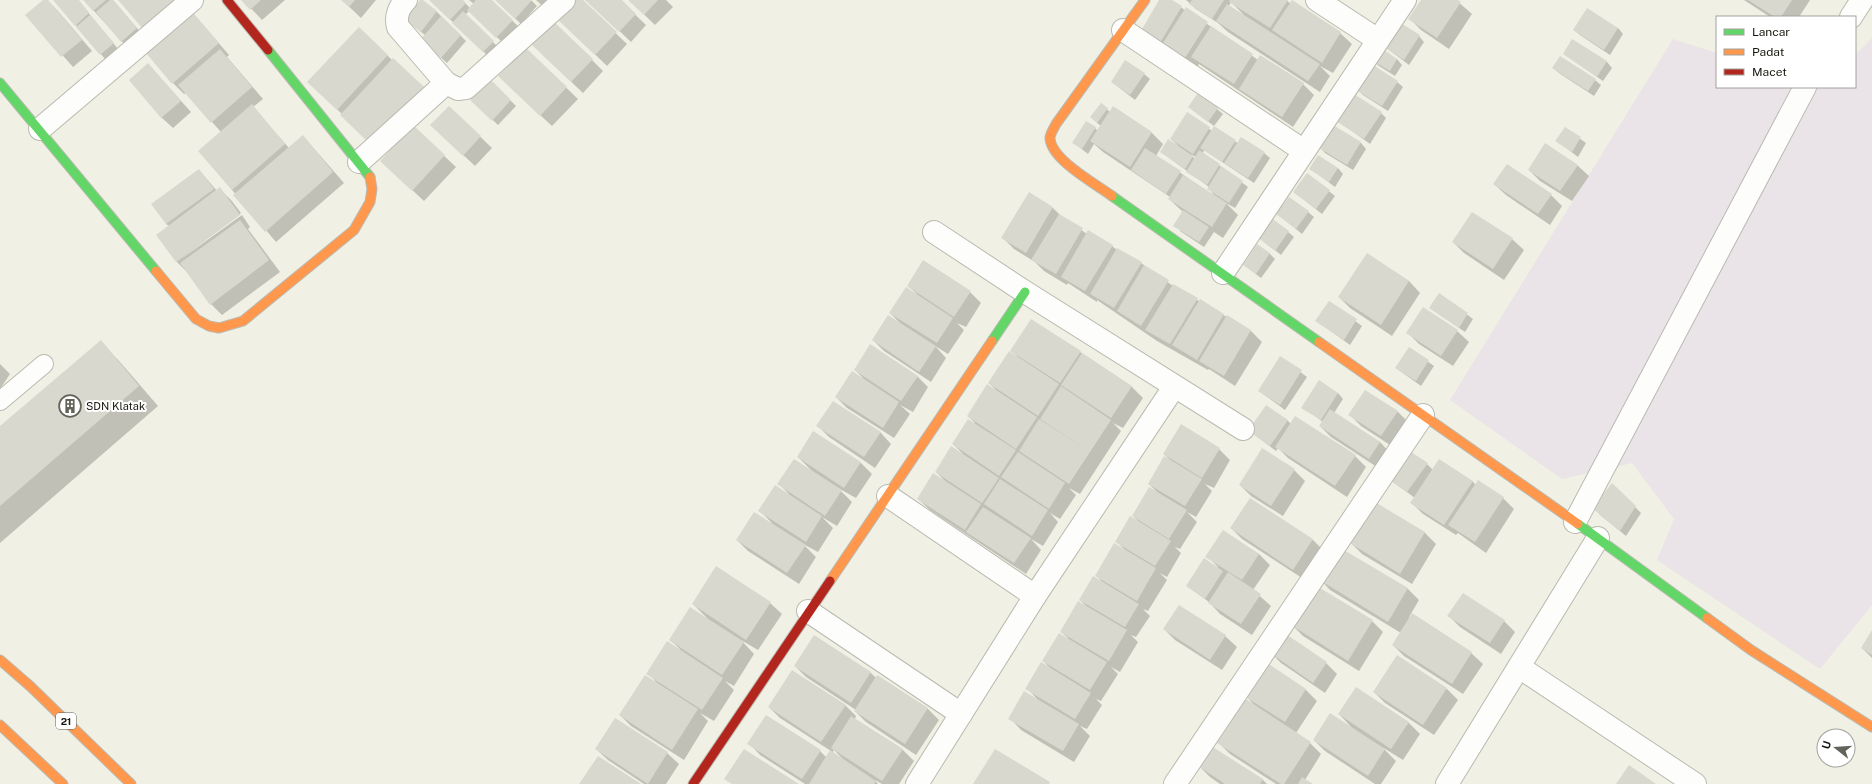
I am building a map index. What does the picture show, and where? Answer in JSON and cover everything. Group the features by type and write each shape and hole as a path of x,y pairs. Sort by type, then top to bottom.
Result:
{"main road":[{"path":"0,83 40,129 196,319 216,329 228,327 244,321 354,230 363,218 370,200 372,184 367,172 227,0"},
{"path":"1145,0 1056,124 1050,137 1053,149 1066,163 1598,538 1751,650 1872,727"},
{"path":"693,784 1024,292"},
{"name":"21","path":"0,660 30,686 131,784"},
{"path":"0,725 63,784"}],"street":[{"path":"40,129 192,0"},
{"path":"406,0 397,14 396,21 398,27 446,83 458,89 466,88 564,0"},
{"path":"1317,0 1378,40"},
{"path":"1223,273 1405,0"},
{"path":"1852,16 1862,0"},
{"path":"1123,30 1304,150"},
{"path":"359,162 446,83"},
{"path":"1575,522 1804,88"},
{"path":"934,232 1024,292 1243,429"},
{"path":"917,784 1034,596 1174,387"},
{"path":"1175,784 1423,415"},
{"path":"888,496 1034,596"},
{"path":"1447,784 1598,538"},
{"path":"808,611 961,714"},
{"path":"1520,667 1695,784"}],"lane":[{"path":"0,401 44,364"}],"shaded area":[{"path":"1872,38 1872,605 1820,669 1657,560 1674,519 1632,463 1562,479 1450,400 1673,39 1716,53 1716,88 1856,88 1856,54"}],"building":[{"path":"43,0 48,0 82,40 61,57 25,15"},
{"path":"53,0 79,0 89,13 75,26"},
{"path":"83,0 106,0 93,11"},
{"path":"110,0 113,0 137,28 121,42 96,12"},
{"path":"118,0 180,0 144,30"},
{"path":"241,0 261,0 250,10"},
{"path":"341,0 355,0 349,7"},
{"path":"420,0 423,0 437,11 421,32 405,20"},
{"path":"429,0 463,0 466,3 450,20"},
{"path":"476,0 492,0 513,20 496,38 467,10"},
{"path":"495,0 532,0 515,19"},
{"path":"575,0 583,0 617,32 595,55 557,19"},
{"path":"585,0 622,0 636,14 619,32"},
{"path":"628,0 658,0 644,15"},
{"path":"1159,0 1172,0 1182,6 1160,43 1141,31"},
{"path":"1192,0 1224,0 1212,19 1189,4"},
{"path":"1230,0 1288,0 1270,28 1229,2"},
{"path":"1292,0 1341,32 1322,63 1272,30"},
{"path":"1421,0 1458,0 1461,2 1437,38 1408,19"},
{"path":"1748,0 1792,0 1782,16 1773,16"},
{"path":"1227,4 1320,64 1308,81 1216,21"},
{"path":"187,6 219,43 172,84 141,47"},
{"path":"1186,7 1208,22 1183,61 1161,46"},
{"path":"1587,8 1618,28 1604,50 1573,30"},
{"path":"463,11 494,41 483,52 452,23"},
{"path":"90,15 114,43 100,55 76,27"},
{"path":"441,16 461,35 441,58 420,40"},
{"path":"552,20 593,59 571,82 530,43"},
{"path":"1399,22 1420,35 1404,60 1383,46"},
{"path":"1211,26 1253,54 1234,84 1191,57"},
{"path":"359,27 388,55 337,110 307,82"},
{"path":"1572,39 1607,61 1597,77 1563,54"},
{"path":"525,47 567,87 540,116 498,76"},
{"path":"1381,48 1397,59 1390,71 1373,61"},
{"path":"220,49 252,87 211,123 178,85"},
{"path":"1260,55 1304,83 1282,117 1239,89"},
{"path":"1560,56 1596,79 1588,91 1552,68"},
{"path":"393,58 424,87 370,144 340,115"},
{"path":"1125,60 1145,73 1130,95 1111,82"},
{"path":"148,63 181,101 161,118 129,80"},
{"path":"1373,65 1398,81 1382,106 1356,90"},
{"path":"490,79 511,100 492,121 470,100"},
{"path":"1198,93 1218,108 1208,122 1188,107"},
{"path":"1354,94 1382,112 1364,139 1336,121"},
{"path":"1101,103 1108,108 1097,123 1090,117"},
{"path":"252,104 285,144 232,190 198,151"},
{"path":"449,106 481,136 463,156 430,125"},
{"path":"1113,106 1152,132 1130,167 1090,141"},
{"path":"1187,112 1210,127 1193,154 1170,139"},
{"path":"1086,121 1096,127 1082,149 1072,143"},
{"path":"413,125 445,155 412,191 380,161"},
{"path":"1333,125 1361,142 1347,165 1319,148"},
{"path":"1214,126 1236,140 1222,162 1200,148"},
{"path":"1565,127 1581,137 1572,152 1555,141"},
{"path":"303,135 333,172 265,232 233,195"},
{"path":"1241,137 1265,152 1248,178 1224,163"},
{"path":"1168,139 1193,156 1185,169 1160,152"},
{"path":"1545,143 1578,165 1560,191 1528,170"},
{"path":"1145,148 1181,171 1166,194 1131,170"},
{"path":"1199,150 1220,164 1207,185 1186,172"},
{"path":"1318,155 1338,168 1329,182 1309,169"},
{"path":"1507,164 1552,194 1538,214 1493,184"},
{"path":"1221,166 1243,181 1229,203 1207,189"},
{"path":"199,169 214,189 166,224 151,204"},
{"path":"1307,173 1330,190 1316,209 1293,192"},
{"path":"1183,175 1227,203 1212,227 1168,199"},
{"path":"220,187 240,215 176,262 156,235"},
{"path":"1029,192 1053,207 1026,253 1001,238"},
{"path":"1289,197 1309,211 1296,229 1276,214"},
{"path":"1183,210 1209,227 1199,242 1173,226"},
{"path":"1472,212 1513,238 1493,269 1452,242"},
{"path":"1059,214 1083,228 1056,274 1031,260"},
{"path":"1270,217 1289,231 1275,251 1256,236"},
{"path":"240,220 269,260 210,305 180,263"},
{"path":"1088,230 1113,245 1085,291 1061,277"},
{"path":"1257,244 1270,253 1256,274 1243,265"},
{"path":"1117,248 1142,262 1114,308 1090,294"},
{"path":"1367,253 1409,281 1381,325 1338,297"},
{"path":"923,260 971,291 954,317 907,286"},
{"path":"1144,265 1169,280 1141,326 1117,311"},
{"path":"1173,284 1198,298 1170,344 1145,330"},
{"path":"906,287 953,318 937,343 889,313"},
{"path":"1439,293 1468,313 1459,328 1429,308"},
{"path":"1200,299 1224,314 1197,360 1172,345"},
{"path":"1329,301 1357,319 1344,340 1315,321"},
{"path":"1423,307 1458,330 1441,356 1406,333"},
{"path":"888,315 936,346 919,372 872,340"},
{"path":"1227,315 1251,330 1224,376 1199,361"},
{"path":"1031,319 1081,351 1060,383 1010,351"},
{"name":"SDN Klatak","path":"101,340 139,386 0,506 0,426"},
{"path":"870,344 918,376 901,401 854,370"},
{"path":"1409,347 1429,360 1416,381 1395,368"},
{"path":"1009,351 1059,384 1038,416 988,383"},
{"path":"1082,353 1132,386 1111,418 1061,385"},
{"path":"1280,356 1302,370 1280,405 1258,391"},
{"path":"852,371 899,402 883,428 835,397"},
{"path":"1319,380 1338,393 1321,420 1301,408"},
{"path":"987,384 1037,417 1016,449 967,416"},
{"path":"1061,386 1111,420 1069,484 1019,451 1039,419 1087,450 1040,419"},
{"path":"1365,390 1398,411 1381,436 1348,415"},
{"path":"833,401 881,432 864,457 816,426"},
{"path":"1266,405 1288,420 1270,446 1248,431"},
{"path":"1330,409 1380,442 1369,459 1319,426"},
{"path":"1295,416 1356,455 1335,486 1275,447"},
{"path":"968,419 1016,450 999,476 952,444"},
{"path":"1181,424 1220,448 1202,478 1163,454"},
{"path":"813,431 861,462 844,488 797,457"},
{"path":"951,446 999,478 982,503 935,472"},
{"path":"1262,448 1295,469 1271,506 1239,485"},
{"path":"1408,450 1428,463 1407,492 1388,479"},
{"path":"1018,452 1065,483 1049,509 1001,477"},
{"path":"1164,456 1202,479 1185,506 1148,484"},
{"path":"794,459 842,490 825,516 777,484"},
{"path":"1439,459 1473,481 1444,525 1410,503"},
{"path":"933,473 981,504 965,530 917,499"},
{"path":"1000,479 1048,510 1032,536 984,504"},
{"path":"1478,480 1504,497 1475,542 1448,525"},
{"path":"1612,483 1636,506 1620,531 1592,508"},
{"path":"775,485 822,516 806,542 758,511"},
{"path":"1149,487 1187,510 1169,539 1132,516"},
{"path":"1250,498 1313,539 1293,570 1230,528"},
{"path":"1375,502 1425,532 1400,574 1350,543"},
{"path":"983,507 1031,538 1014,563 966,532"},
{"path":"754,512 806,545 787,573 736,540"},
{"path":"1130,516 1171,541 1155,566 1115,542"},
{"path":"1223,530 1259,554 1242,580 1205,557"},
{"path":"1114,543 1156,568 1137,601 1095,576"},
{"path":"1337,546 1408,588 1388,622 1318,579"},
{"path":"1204,558 1223,571 1205,599 1186,586"},
{"path":"716,566 771,602 746,640 692,604"},
{"path":"1228,572 1261,594 1241,624 1208,603"},
{"path":"1093,576 1139,604 1125,627 1079,600"},
{"path":"1315,585 1373,620 1348,661 1291,625"},
{"path":"1463,593 1505,620 1490,643 1447,616"},
{"path":"1078,601 1127,630 1109,661 1060,632"},
{"path":"1179,605 1226,635 1210,660 1163,629"},
{"path":"690,607 744,642 722,675 669,640"},
{"path":"1412,613 1472,652 1452,684 1392,645"},
{"path":"1872,630 1872,655 1861,648"},
{"path":"1283,632 1327,662 1313,683 1269,652"},
{"path":"1059,633 1107,662 1090,690 1042,661"},
{"path":"814,635 871,672 851,703 794,666"},
{"path":"667,641 723,678 702,710 646,674"},
{"path":"1397,655 1447,688 1423,725 1373,692"},
{"path":"1041,662 1091,693 1075,719 1025,689"},
{"path":"1266,662 1306,689 1285,722 1244,696"},
{"path":"792,670 846,705 821,742 768,707"},
{"path":"645,675 698,709 672,750 619,715"},
{"path":"877,675 928,708 905,744 854,711"},
{"path":"1356,687 1409,722 1391,749 1338,714"},
{"path":"1024,691 1079,724 1063,751 1008,719"},
{"path":"1246,699 1311,742 1284,784 1281,784 1217,743"},
{"path":"1330,713 1385,749 1368,776 1313,740"},
{"path":"766,715 821,750 802,779 747,744"},
{"path":"851,716 903,749 882,781 831,748"},
{"path":"615,718 668,752 648,784 595,749"},
{"path":"1211,746 1263,779 1260,784 1225,784 1198,766"},
{"path":"744,749 799,784 732,784 724,779"},
{"path":"995,749 1050,782 1049,784 973,784"},
{"path":"830,750 876,781 874,784 809,784"},
{"path":"598,756 641,784 579,784"},
{"path":"1629,765 1656,784 1616,784"},
{"path":"1302,777 1313,784 1298,784"}],"traffic: fast":[{"path":"268,50 370,177"},
{"path":"0,83 156,271"},
{"path":"1112,196 1319,342"},
{"path":"992,341 1025,292"},
{"path":"1578,524 1707,618"}],"traffic: slow":[{"path":"1112,196 1075,171 1066,163 1052,146 1050,136 1056,124 1145,0"},
{"path":"156,271 196,319 209,326 219,328 243,321 354,230 370,202 372,189 370,177"},
{"path":"830,581 992,341"},
{"path":"1319,342 1578,524"},
{"path":"1707,618 1751,650 1872,727"},
{"path":"0,660 30,686 131,784"},
{"path":"0,725 63,784"}],"traffic: jam":[{"path":"227,0 268,50"},
{"path":"693,784 830,581"}],"place":[{"name":"SDN Klatak","path":"70,406"}]}
